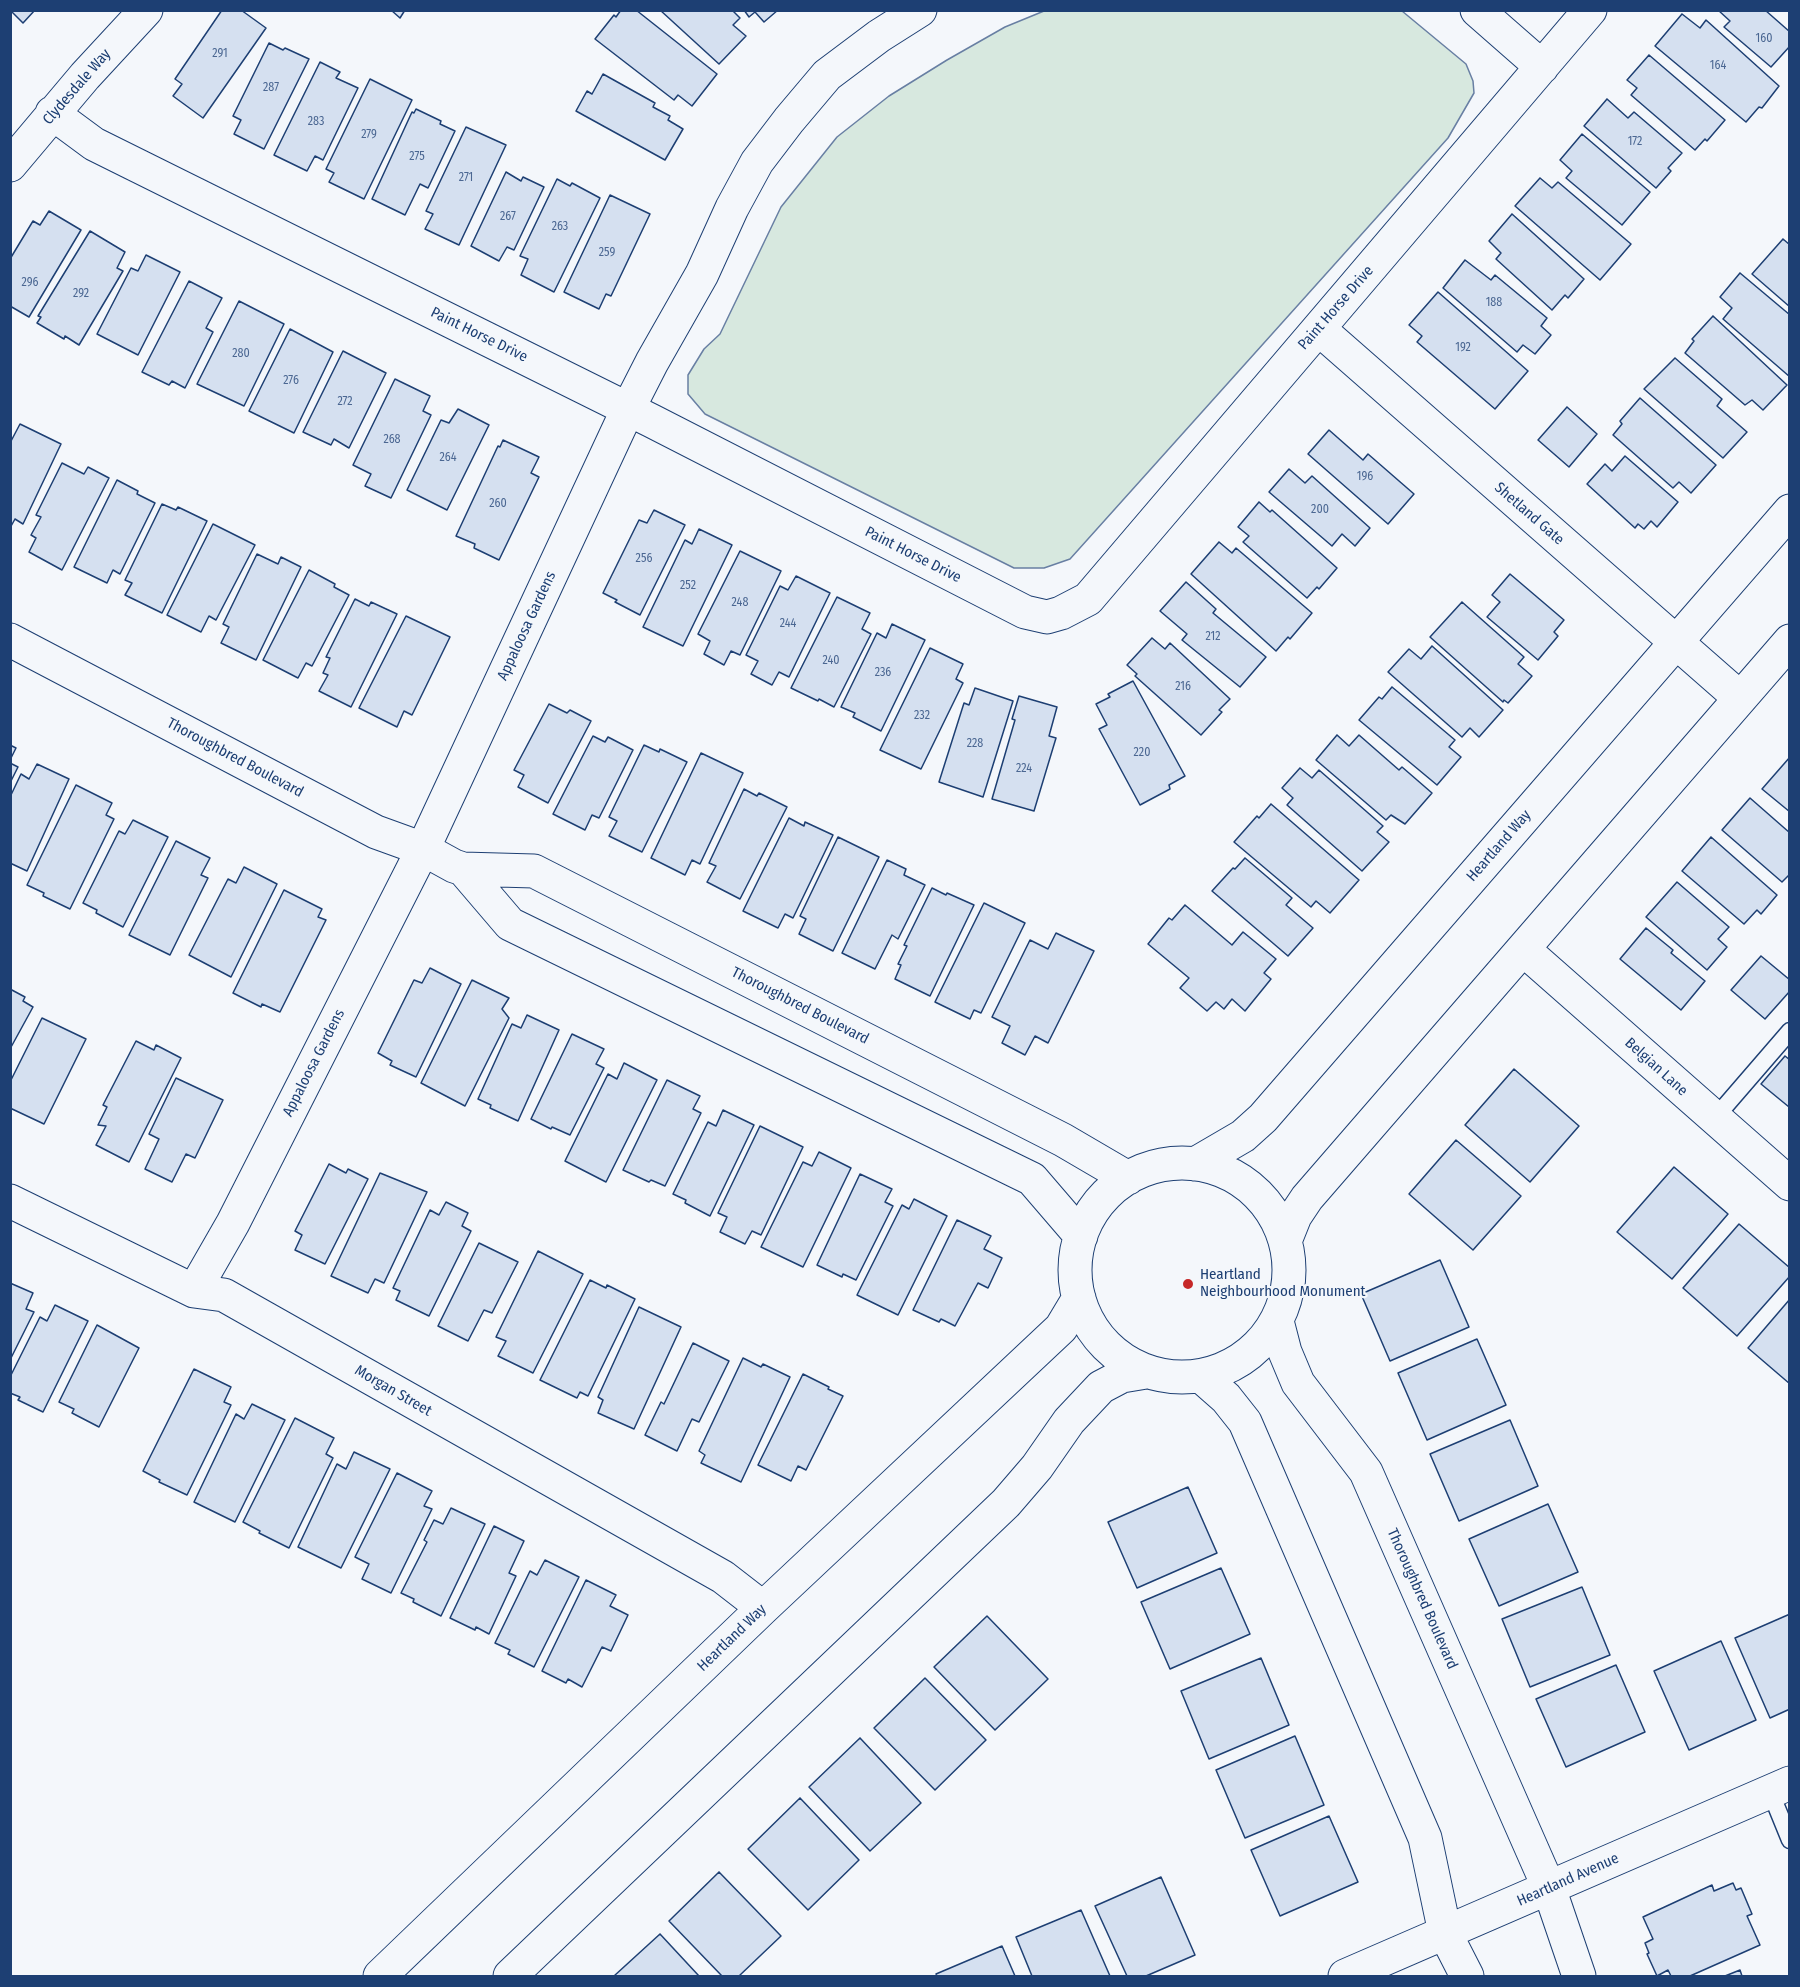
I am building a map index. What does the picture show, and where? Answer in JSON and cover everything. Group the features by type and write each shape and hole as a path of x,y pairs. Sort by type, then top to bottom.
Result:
{"street":[{"name":"Clydesdale Way","path":"10,165 52,113 146,10"},
{"name":"Appaloosa Gardens","path":"194,1291 232,1223 423,849 628,409 702,274 732,208 757,162 826,75 879,36 920,10"},
{"path":"1477,10 1542,67"},
{"name":"Paint Horse Drive","path":"52,113 94,144 628,409 1025,612 1047,617 1061,613 1088,599 1590,10"},
{"name":"Shetland Gate","path":"1318,329 1740,698"},
{"name":"Heartland Way","path":"1195,1164 1243,1136 1263,1118 1790,511"},
{"name":"Thoroughbred Boulevard","path":"10,640 376,832 423,849 463,869 510,924 1032,1179 1081,1236"},
{"path":"1286,1240 1295,1216 1307,1198 1790,641"},
{"name":"Thoroughbred Boulevard","path":"463,869 534,871 1063,1140 1128,1178"},
{"name":"Belgian Lane","path":"1522,949 1790,1184"},
{"path":"1171,1164 1195,1164 1225,1172 1252,1188 1272,1212 1286,1240 1290,1268 1287,1295 1277,1321 1258,1347 1232,1366 1201,1376 1174,1378 1146,1372 1116,1355 1093,1329 1079,1298 1075,1267 1081,1236 1097,1207 1108,1194 1128,1178 1149,1169 1171,1164"},
{"name":"Morgan Street","path":"10,1201 194,1291 224,1295 723,1577 763,1608"},
{"name":"Heartland Way","path":"380,1977 763,1608 1061,1328 1079,1298"},
{"name":"Thoroughbred Boulevard","path":"1277,1321 1285,1352 1298,1383 1366,1472 1549,1888 1579,1977"},
{"path":"510,1977 1006,1503 1037,1467 1069,1421 1101,1387 1122,1376 1146,1372"},
{"path":"1201,1376 1226,1398 1245,1422 1425,1838 1445,1933 1467,1977"},
{"name":"Heartland Avenue","path":"1346,1977 1780,1787"}],"lane":[{"path":"1714,1119 1790,1031"},
{"path":"1780,1787 1790,1840"}],"shaded area":[{"path":"1044,11 1402,11 1466,64 1473,81 1474,93 1448,138 1070,559 1044,568 1014,568 705,414 688,394 688,375 704,349 720,334 781,207 837,137 889,96 947,60 1005,27"}],"building":[{"path":"10,10 35,10 23,23"},
{"path":"222,10 241,10 266,28 203,118 173,96 182,84 175,79"},
{"path":"391,10 405,10 400,18"},
{"path":"621,10 636,10 717,74 692,106 678,95 674,100 595,39 614,15 616,17"},
{"path":"660,10 732,10 740,18 733,25 746,36 719,64"},
{"path":"744,10 778,10 764,22 755,12 749,17"},
{"path":"1718,10 1765,10 1790,32 1790,46 1771,67 1724,27 1730,21"},
{"path":"1682,14 1700,28 1706,20 1779,86 1762,108 1759,107 1746,122 1655,46"},
{"path":"269,43 309,59 264,149 234,134 241,120 233,116"},
{"path":"1649,55 1725,120 1707,141 1705,139 1695,150 1631,95 1637,88 1627,80"},
{"path":"320,62 340,72 336,78 358,88 323,160 315,156 307,171 274,155"},
{"path":"603,74 655,103 653,107 670,116 668,120 683,129 665,160 576,111 587,91 592,94"},
{"path":"370,79 412,100 364,199 329,182 334,173 326,169"},
{"path":"1607,99 1628,118 1634,112 1682,153 1668,168 1671,171 1656,188 1584,126"},
{"path":"416,109 441,121 440,124 455,131 428,188 420,184 405,215 372,199 412,112 414,113"},
{"path":"466,127 506,145 459,245 425,229 433,214 426,211"},
{"path":"1582,134 1650,192 1622,225 1566,178 1572,171 1560,160"},
{"path":"506,172 521,181 523,177 544,187 514,250 507,247 499,261 471,246"},
{"path":"1540,178 1552,188 1558,182 1631,244 1600,280 1515,206"},
{"path":"557,179 570,186 572,183 600,198 554,292 521,275 528,259 520,256"},
{"path":"610,195 650,214 611,296 606,294 599,309 564,292"},
{"path":"49,211 81,230 29,317 10,306 10,259 33,221 40,225"},
{"path":"1512,214 1584,279 1568,298 1565,295 1552,310 1496,259 1501,253 1489,241"},
{"path":"90,231 125,252 117,268 123,271 79,345 37,323 41,317 38,316"},
{"path":"1783,239 1790,245 1790,307 1752,274"},
{"path":"146,255 180,272 138,355 97,334 131,268 138,271"},
{"path":"1465,260 1491,280 1495,275 1547,318 1541,326 1551,335 1535,354 1523,345 1517,352 1443,288"},
{"path":"1740,273 1790,315 1790,377 1723,319 1732,308 1720,297"},
{"path":"189,281 222,298 206,328 213,332 185,388 172,381 169,385 142,372"},
{"path":"1438,292 1528,371 1495,409 1417,342 1422,336 1409,325"},
{"path":"239,301 284,324 244,406 197,384"},
{"path":"1713,316 1787,385 1763,410 1752,400 1745,405 1685,353 1694,341 1692,339"},
{"path":"290,329 333,352 294,433 249,411"},
{"path":"343,351 386,373 349,448 334,439 331,445 303,432"},
{"path":"1675,358 1722,399 1717,406 1747,432 1723,458 1644,389"},
{"path":"395,379 430,396 423,411 431,415 391,498 365,486 371,474 353,465"},
{"path":"1640,398 1716,465 1691,493 1679,482 1673,488 1613,435 1622,424 1620,421"},
{"path":"1567,407 1597,434 1569,467 1538,440"},
{"path":"458,409 489,425 447,510 407,490 441,420 449,423"},
{"path":"20,424 61,444 23,524 15,519 10,528 10,443"},
{"path":"1329,430 1363,460 1368,454 1414,494 1388,524 1308,454"},
{"path":"503,440 539,457 531,473 539,477 499,560 474,548 475,544 456,536 498,446 500,447"},
{"path":"1625,456 1678,502 1657,527 1651,521 1644,529 1638,524 1635,528 1587,484 1605,464 1612,471"},
{"path":"62,463 84,474 88,467 109,478 62,570 29,552 36,538 31,535 41,517 36,515"},
{"path":"1289,469 1305,483 1312,476 1370,528 1355,546 1342,534 1332,546 1269,492"},
{"path":"117,480 155,503 120,574 113,570 107,583 74,567"},
{"path":"1259,502 1270,512 1272,510 1337,568 1319,589 1317,587 1307,598 1243,542 1249,536 1238,527"},
{"path":"162,504 176,510 178,507 207,521 162,613 125,595 132,583 125,580"},
{"path":"654,510 685,525 640,615 603,593 639,520 647,523"},
{"path":"213,524 255,545 216,620 209,616 201,632 167,615"},
{"path":"699,529 732,545 683,646 643,627 685,540 692,544"},
{"path":"1219,542 1232,553 1236,548 1312,613 1290,639 1288,637 1276,651 1191,574"},
{"path":"740,551 781,571 740,655 731,651 724,665 704,654 710,641 698,634"},
{"path":"257,554 278,564 281,557 301,567 256,660 221,643 229,627 223,624"},
{"path":"309,570 335,584 334,587 349,595 312,666 306,663 298,678 263,660"},
{"path":"1510,574 1564,620 1554,632 1558,636 1538,660 1487,617 1500,602 1492,595"},
{"path":"796,576 830,593 789,677 779,672 772,685 751,674 758,661 746,655 780,586 788,590"},
{"path":"1186,582 1216,609 1213,613 1266,657 1240,687 1182,640 1187,634 1160,611"},
{"path":"837,597 870,613 862,629 871,634 834,707 791,688"},
{"path":"355,599 369,606 371,602 397,614 351,707 319,691 328,675 323,673 330,658 326,657"},
{"path":"1462,602 1524,657 1518,664 1532,676 1508,703 1504,700 1503,702 1430,637"},
{"path":"406,616 450,637 412,715 404,711 397,727 359,708"},
{"path":"892,624 925,640 881,731 853,717 855,713 841,707 877,633 886,638"},
{"path":"1152,638 1165,649 1170,643 1230,699 1219,710 1222,712 1201,735 1135,676 1137,674 1127,665"},
{"path":"1432,646 1503,710 1479,737 1470,728 1462,737 1388,672 1409,649 1421,659"},
{"path":"930,648 963,664 956,679 963,683 921,769 880,750"},
{"path":"1133,681 1185,776 1169,785 1170,789 1140,805 1099,729 1107,725 1096,704 1110,697 1108,694"},
{"path":"1392,687 1455,740 1449,747 1461,757 1437,785 1359,720 1379,697 1382,699"},
{"path":"975,688 1013,701 983,797 939,782 964,703 969,705"},
{"path":"1019,696 1057,707 1049,736 1056,738 1034,811 992,799 1015,720 1012,719"},
{"path":"549,704 567,713 570,710 591,721 548,803 518,787 524,775 514,770"},
{"path":"1337,735 1349,746 1359,735 1399,770 1402,767 1432,793 1405,824 1391,815 1386,820 1316,760"},
{"path":"593,736 605,742 608,737 633,750 599,818 592,815 585,830 553,814"},
{"path":"10,745 16,748 10,760"},
{"path":"644,745 659,752 660,749 687,762 642,852 609,836 617,821 609,817"},
{"path":"701,753 743,773 700,864 692,860 685,875 651,858"},
{"path":"1790,757 1790,812 1762,789"},
{"path":"10,763 18,767 10,783"},
{"path":"37,764 69,779 27,871 10,863 10,797 21,774 29,779"},
{"path":"1300,768 1312,778 1319,770 1383,826 1377,832 1389,842 1362,871 1287,805 1293,798 1282,788"},
{"path":"76,785 112,803 106,815 114,819 70,909 43,896 44,893 27,885"},
{"path":"744,789 757,796 759,793 787,807 740,899 707,882 716,866 709,863"},
{"path":"1750,798 1790,833 1790,874 1782,882 1722,830"},
{"path":"1271,804 1359,880 1330,913 1316,901 1311,907 1234,842"},
{"path":"789,818 804,826 805,822 833,835 793,918 785,914 778,928 743,911"},
{"path":"133,820 168,837 123,927 96,913 97,910 83,903 119,831 125,834"},
{"path":"838,837 879,857 833,951 799,934 806,919 800,916"},
{"path":"1711,837 1777,895 1761,914 1757,910 1744,924 1682,871"},
{"path":"176,841 210,858 201,875 208,878 170,955 129,935"},
{"path":"1245,858 1292,898 1286,905 1313,928 1288,956 1212,891"},
{"path":"887,860 906,869 904,875 925,885 898,939 892,935 875,969 842,953"},
{"path":"244,867 277,884 231,977 189,955 228,879 236,883"},
{"path":"1677,882 1729,927 1718,939 1727,947 1707,970 1646,917"},
{"path":"932,888 974,905 930,996 895,979 901,965 898,964 907,946 904,945"},
{"path":"284,890 322,909 318,917 326,920 280,1012 262,1004 261,1007 233,993"},
{"path":"984,903 1025,923 981,1013 974,1010 970,1019 935,1002"},
{"path":"1185,905 1232,945 1243,932 1276,959 1264,973 1271,979 1245,1011 1232,999 1224,1009 1216,1002 1207,1011 1180,988 1189,978 1148,944 1169,918 1172,920"},
{"path":"1646,928 1673,950 1671,953 1705,981 1681,1010 1620,959"},
{"path":"1056,933 1094,951 1048,1043 1035,1036 1025,1055 1002,1043 1010,1026 992,1017 1030,940 1048,949"},
{"path":"1761,956 1790,980 1790,991 1765,1019 1731,990"},
{"path":"430,968 461,984 416,1077 390,1065 392,1061 378,1053 414,980 422,983"},
{"path":"472,980 509,998 502,1009 509,1018 465,1106 421,1083"},
{"path":"10,989 25,997 23,1001 33,1007 10,1049"},
{"path":"527,1015 559,1030 518,1121 490,1108 491,1105 478,1099 512,1024 521,1028"},
{"path":"42,1018 86,1039 44,1124 10,1108 10,1082"},
{"path":"572,1034 604,1049 596,1064 604,1068 570,1135 531,1119"},
{"path":"136,1041 154,1050 156,1045 181,1058 129,1162 96,1145 106,1126 98,1125 107,1107 103,1105"},
{"path":"1785,1056 1790,1060 1789,1107 1761,1084"},
{"path":"624,1063 657,1080 606,1182 565,1161 608,1074 617,1079"},
{"path":"1514,1069 1579,1126 1530,1182 1465,1125"},
{"path":"176,1078 223,1100 195,1158 186,1154 172,1182 145,1169 159,1139 149,1134"},
{"path":"667,1080 700,1096 693,1109 701,1113 665,1186 651,1180 649,1182 623,1170"},
{"path":"723,1110 754,1125 710,1216 673,1194 708,1122 716,1126"},
{"path":"760,1126 803,1147 761,1235 752,1231 745,1244 720,1232 727,1217 718,1213"},
{"path":"1456,1140 1521,1196 1473,1250 1409,1194"},
{"path":"819,1152 851,1168 803,1267 761,1247 803,1162 812,1166"},
{"path":"329,1164 346,1173 348,1169 368,1179 325,1264 295,1250 302,1235 295,1231"},
{"path":"1674,1167 1728,1214 1672,1279 1617,1232"},
{"path":"380,1173 427,1192 384,1283 375,1279 368,1293 331,1276"},
{"path":"860,1174 892,1189 885,1202 893,1206 856,1280 843,1274 842,1277 817,1265"},
{"path":"914,1199 947,1216 898,1315 857,1295 902,1205 909,1209"},
{"path":"446,1202 468,1213 462,1226 471,1231 429,1316 396,1300 400,1291 393,1288 430,1210 439,1215"},
{"path":"957,1220 991,1236 984,1249 1002,1258 988,1288 978,1283 955,1326 941,1319 939,1322 913,1310"},
{"path":"1739,1224 1790,1268 1790,1276 1737,1336 1683,1288"},
{"path":"479,1243 518,1262 492,1313 484,1310 468,1341 438,1326"},
{"path":"538,1251 583,1274 533,1373 498,1356 506,1341 496,1337"},
{"path":"1440,1260 1469,1327 1390,1361 1361,1294"},
{"path":"590,1280 606,1288 607,1285 635,1299 588,1396 580,1392 577,1398 540,1380"},
{"path":"10,1283 33,1293 26,1309 34,1312 10,1360"},
{"path":"1790,1299 1790,1384 1748,1348"},
{"path":"55,1305 88,1321 43,1412 18,1400 20,1397 10,1393 10,1377 40,1317 47,1321"},
{"path":"639,1307 681,1327 634,1429 598,1413 603,1400 598,1397"},
{"path":"97,1325 139,1348 99,1427 72,1413 74,1409 59,1402"},
{"path":"1477,1339 1506,1405 1427,1440 1398,1373"},
{"path":"693,1343 729,1361 699,1422 692,1419 677,1451 645,1435 661,1402 664,1404"},
{"path":"743,1358 761,1367 763,1364 790,1377 741,1482 701,1463 705,1455 699,1451"},
{"path":"194,1369 231,1387 224,1402 231,1405 187,1495 159,1482 160,1480 143,1471"},
{"path":"803,1374 843,1396 806,1470 798,1466 791,1481 758,1465"},
{"path":"252,1404 285,1420 235,1522 194,1502 236,1414 244,1419"},
{"path":"295,1418 334,1438 326,1454 333,1458 289,1548 243,1522"},
{"path":"1510,1420 1538,1486 1459,1521 1430,1454"},
{"path":"354,1452 390,1469 341,1568 298,1547 337,1464 346,1469"},
{"path":"397,1473 432,1491 424,1506 432,1509 391,1593 362,1579 369,1564 355,1557"},
{"path":"1188,1487 1217,1553 1137,1588 1108,1522"},
{"path":"1548,1504 1578,1572 1499,1606 1469,1539"},
{"path":"451,1508 485,1524 441,1616 413,1602 414,1599 401,1593 427,1542 424,1540 434,1520 443,1524"},
{"path":"494,1526 524,1541 509,1573 516,1576 489,1634 450,1618"},
{"path":"545,1560 579,1577 534,1667 508,1654 510,1650 495,1643 530,1571 537,1575"},
{"path":"1221,1568 1250,1634 1170,1669 1141,1602"},
{"path":"586,1580 616,1595 610,1606 628,1615 611,1651 602,1647 582,1687 568,1679 566,1683 542,1671"},
{"path":"1582,1587 1610,1655 1530,1687 1502,1619"},
{"path":"1790,1614 1790,1709 1770,1718 1735,1638"},
{"path":"987,1616 1048,1679 995,1730 934,1667"},
{"path":"1721,1641 1756,1720 1689,1750 1654,1671"},
{"path":"1261,1658 1289,1725 1209,1759 1181,1691"},
{"path":"1616,1665 1645,1732 1566,1767 1536,1699"},
{"path":"925,1678 986,1740 935,1790 874,1728"},
{"path":"1295,1736 1324,1805 1245,1838 1216,1770"},
{"path":"860,1738 921,1803 870,1851 809,1787"},
{"path":"800,1798 859,1860 808,1910 748,1849"},
{"path":"1329,1816 1358,1882 1280,1916 1251,1850"},
{"path":"719,1872 781,1936 739,1976 722,1976 669,1921"},
{"path":"1161,1877 1195,1955 1146,1976 1127,1976 1095,1906"},
{"path":"1733,1883 1736,1890 1741,1888 1752,1914 1747,1916 1760,1945 1690,1976 1671,1976 1668,1970 1657,1976 1647,1954 1649,1953 1645,1943 1653,1939 1643,1917 1712,1885 1714,1891"},
{"path":"1081,1910 1110,1976 1032,1976 1016,1937"},
{"path":"660,1934 699,1976 614,1976"},
{"path":"1002,1946 1015,1976 937,1976 936,1974"},
{"path":"1740,1970 1742,1976 1725,1976"}],"place":[{"name":"Heartland Neighbourhood Monument","path":"1188,1284"}]}
